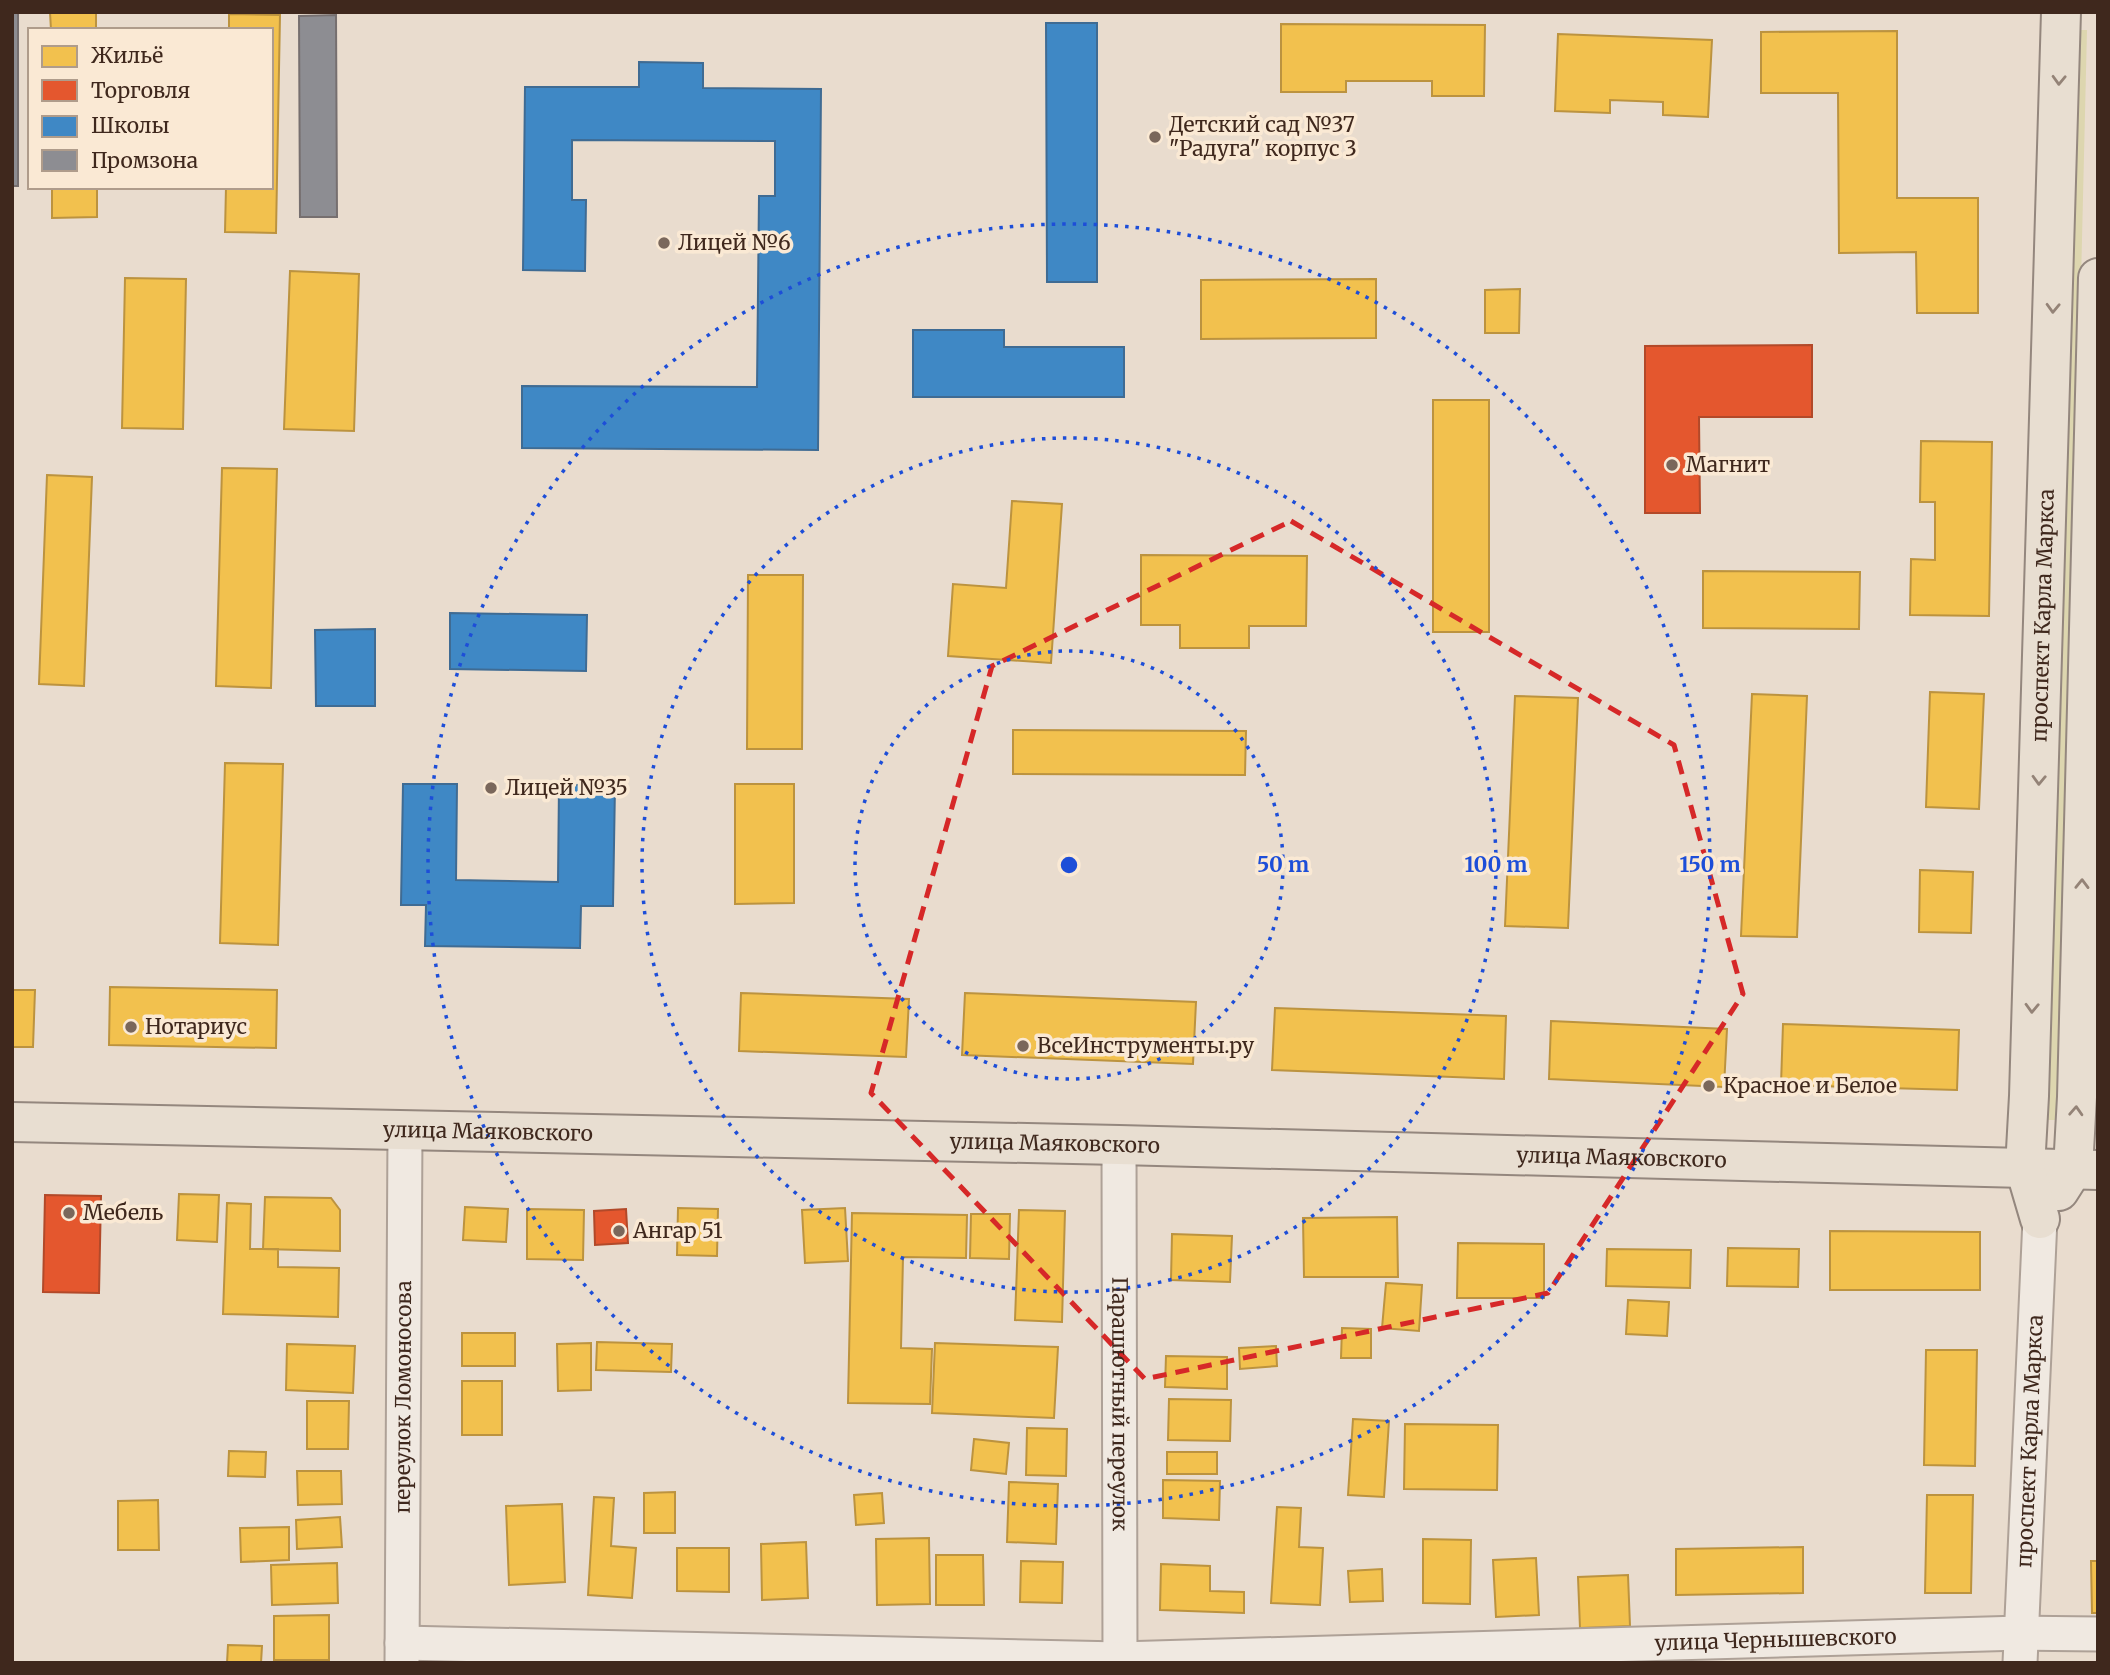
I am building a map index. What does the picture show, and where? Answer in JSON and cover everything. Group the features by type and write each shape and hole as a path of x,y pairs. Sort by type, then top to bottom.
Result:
{"main road":[{"name":"проспект Карла Маркса","path":"2040,1219 2025,1168 2030,1083 2061,12"},
{"name":"проспект Карла Маркса","path":"2085,1169 2098,278"},
{"name":"улица Маяковского","path":"12,1122 1119,1144 2085,1169"},
{"path":"2040,1219 2085,1169"}],"street":[{"name":"переулок Ломоносова","path":"402,1653 405,1131"},
{"name":"Парашютный переулок","path":"1119,1144 1120,1661"},
{"name":"проспект Карла Маркса","path":"2020,1648 2040,1219"},
{"name":"улица Чернышевского","path":"402,1653 1120,1661 2020,1648 2098,1633"}],"highlighted area":[{"path":"1291,521 1674,745 1743,994 1548,1293 1145,1379 871,1093 992,666"}],"shaded area":[{"path":"2076,30 2087,30 2061,1120 2048,1120"}],"building: Жильё":[{"path":"50,12 96,12 96,28 51,28"},
{"path":"229,14 280,15 276,233 225,232 226,189 273,189 273,28 229,28"},
{"path":"1281,24 1485,25 1484,96 1432,96 1432,81 1346,81 1346,92 1281,92"},
{"path":"1897,31 1897,198 1978,198 1978,313 1917,313 1916,252 1839,253 1838,93 1761,93 1761,32"},
{"path":"1558,34 1712,40 1708,117 1663,115 1663,102 1610,100 1610,113 1555,111"},
{"path":"52,189 97,189 97,217 52,218"},
{"path":"290,271 359,274 354,431 284,429"},
{"path":"125,278 186,279 183,429 122,428"},
{"path":"1376,279 1376,338 1201,339 1201,280"},
{"path":"1520,289 1519,333 1485,333 1485,290"},
{"path":"1433,400 1489,400 1489,632 1433,632"},
{"path":"1921,441 1992,442 1989,616 1910,615 1911,559 1935,560 1935,502 1920,502"},
{"path":"222,468 277,469 271,688 216,686"},
{"path":"47,475 92,477 84,686 39,684"},
{"path":"1012,501 1062,504 1051,663 948,656 953,584 1006,588"},
{"path":"1141,555 1307,556 1306,626 1249,626 1249,648 1180,648 1180,625 1141,625"},
{"path":"1703,571 1860,572 1859,629 1703,628"},
{"path":"748,575 803,575 802,749 747,749"},
{"path":"1930,692 1984,694 1979,809 1926,807"},
{"path":"1752,694 1807,696 1797,937 1741,936"},
{"path":"1515,696 1578,698 1568,928 1505,926"},
{"path":"1013,730 1246,731 1245,775 1013,774"},
{"path":"225,763 283,764 278,945 220,943"},
{"path":"735,784 794,784 794,903 735,904"},
{"path":"1920,870 1973,872 1971,933 1919,932"},
{"path":"110,987 277,990 276,1048 109,1045"},
{"path":"12,990 35,990 33,1047 12,1047"},
{"path":"741,993 909,999 906,1057 739,1051"},
{"path":"965,993 1196,1002 1193,1064 962,1055"},
{"path":"1275,1008 1506,1016 1504,1079 1272,1070"},
{"path":"1551,1021 1727,1029 1724,1087 1549,1079"},
{"path":"1783,1024 1959,1030 1957,1090 1781,1085"},
{"path":"179,1194 219,1195 217,1242 177,1240"},
{"path":"265,1197 331,1198 340,1210 340,1251 263,1249"},
{"path":"227,1203 251,1204 250,1249 278,1249 278,1267 339,1268 338,1317 223,1314"},
{"path":"465,1207 508,1209 506,1242 463,1240"},
{"path":"678,1208 718,1209 717,1256 677,1255"},
{"path":"845,1208 848,1261 805,1263 802,1210"},
{"path":"527,1209 584,1210 583,1260 527,1259"},
{"path":"1019,1210 1065,1211 1062,1322 1015,1320"},
{"path":"852,1213 967,1215 966,1258 903,1257 901,1348 932,1349 930,1404 848,1403"},
{"path":"971,1214 1010,1214 1009,1259 970,1258"},
{"path":"1397,1217 1398,1277 1304,1277 1303,1218"},
{"path":"1830,1231 1980,1232 1980,1290 1830,1290"},
{"path":"1172,1234 1232,1236 1230,1282 1171,1280"},
{"path":"1458,1243 1544,1244 1544,1298 1457,1298"},
{"path":"1728,1248 1799,1249 1798,1287 1727,1286"},
{"path":"1607,1249 1691,1250 1690,1288 1606,1286"},
{"path":"1386,1283 1422,1285 1419,1331 1382,1328"},
{"path":"1628,1300 1669,1302 1667,1336 1626,1334"},
{"path":"1342,1328 1371,1329 1371,1358 1341,1358"},
{"path":"462,1333 515,1333 515,1366 462,1366"},
{"path":"597,1342 672,1344 671,1372 596,1370"},
{"path":"591,1343 591,1390 558,1391 557,1344"},
{"path":"935,1343 1058,1347 1054,1418 932,1413"},
{"path":"287,1344 355,1346 353,1393 286,1390"},
{"path":"1276,1346 1277,1366 1240,1369 1239,1348"},
{"path":"1926,1350 1977,1350 1975,1466 1924,1465"},
{"path":"1166,1356 1227,1357 1227,1389 1165,1387"},
{"path":"462,1381 502,1381 502,1435 462,1435"},
{"path":"1169,1399 1231,1400 1230,1441 1168,1440"},
{"path":"307,1401 349,1401 348,1449 307,1449"},
{"path":"1353,1419 1389,1421 1384,1497 1348,1495"},
{"path":"1405,1424 1498,1425 1497,1490 1404,1489"},
{"path":"1027,1428 1067,1429 1066,1476 1026,1475"},
{"path":"974,1439 1009,1443 1006,1474 971,1470"},
{"path":"229,1451 266,1452 265,1477 228,1476"},
{"path":"1167,1452 1217,1452 1217,1474 1167,1474"},
{"path":"297,1471 341,1471 342,1504 298,1505"},
{"path":"1163,1480 1220,1481 1219,1520 1163,1518"},
{"path":"1009,1482 1058,1484 1056,1544 1007,1542"},
{"path":"675,1492 675,1533 644,1533 644,1493"},
{"path":"882,1493 884,1523 856,1525 854,1495"},
{"path":"1927,1495 1973,1495 1971,1593 1925,1593"},
{"path":"594,1497 614,1498 611,1546 636,1548 632,1598 588,1595"},
{"path":"158,1500 159,1550 118,1550 118,1501"},
{"path":"562,1504 565,1582 509,1585 506,1506"},
{"path":"1277,1507 1301,1508 1299,1547 1323,1548 1320,1605 1271,1603"},
{"path":"340,1517 342,1547 297,1549 296,1520"},
{"path":"289,1527 289,1560 241,1562 240,1528"},
{"path":"929,1538 930,1604 877,1605 876,1539"},
{"path":"1423,1539 1471,1540 1470,1604 1423,1603"},
{"path":"806,1542 808,1598 762,1600 761,1544"},
{"path":"1803,1547 1803,1593 1676,1595 1676,1549"},
{"path":"677,1548 729,1548 729,1592 677,1591"},
{"path":"936,1555 983,1555 984,1605 936,1605"},
{"path":"1536,1558 1539,1615 1496,1617 1493,1560"},
{"path":"1021,1561 1063,1562 1062,1603 1020,1602"},
{"path":"2091,1561 2098,1561 2098,1613 2092,1613"},
{"path":"337,1563 338,1603 272,1605 271,1565"},
{"path":"1161,1564 1210,1566 1210,1591 1244,1592 1244,1613 1160,1610"},
{"path":"1382,1569 1383,1601 1350,1602 1348,1571"},
{"path":"1628,1575 1630,1626 1580,1628 1578,1577"},
{"path":"329,1615 329,1660 274,1660 274,1616"},
{"path":"228,1645 262,1646 261,1663 227,1663"},
{"path":"463,1656 537,1660 536,1663 463,1663"}],"building: Торговля":[{"name":"Магнит","path":"1812,345 1812,417 1699,417 1700,513 1645,513 1645,346"},
{"path":"45,1195 101,1196 99,1293 43,1292"},
{"path":"626,1209 628,1243 595,1245 594,1211"}],"building: Школы":[{"path":"1046,23 1097,23 1097,282 1047,282"},
{"path":"639,62 703,63 703,88 821,89 818,450 522,448 522,386 757,387 759,196 775,196 775,141 572,140 572,200 586,200 585,271 523,270 525,87 639,87"},
{"path":"913,330 1004,330 1004,347 1124,347 1124,397 913,397"},
{"path":"450,613 587,615 586,671 450,669"},
{"path":"375,629 375,706 316,706 315,630"},
{"path":"403,784 457,784 456,880 558,882 559,785 615,785 613,906 581,906 580,948 425,946 426,905 401,905"}],"building: Промзона":[{"path":"12,12 18,12 18,186 12,186"},
{"path":"336,15 337,217 300,217 299,16"}],"place":[{"name":"Детский сад №37 \"Радуга\" корпус 3","path":"1155,137"},
{"name":"Лицей №6","path":"664,243"},
{"name":"Магнит","path":"1672,465"},
{"name":"Лицей №35","path":"491,788"},
{"name":"Нотариус","path":"131,1027"},
{"name":"ВсеИнструменты.ру","path":"1023,1046"},
{"name":"Красное и Белое","path":"1709,1086"},
{"name":"Мебель","path":"69,1213"},
{"name":"Ангар 51","path":"619,1231"}]}
